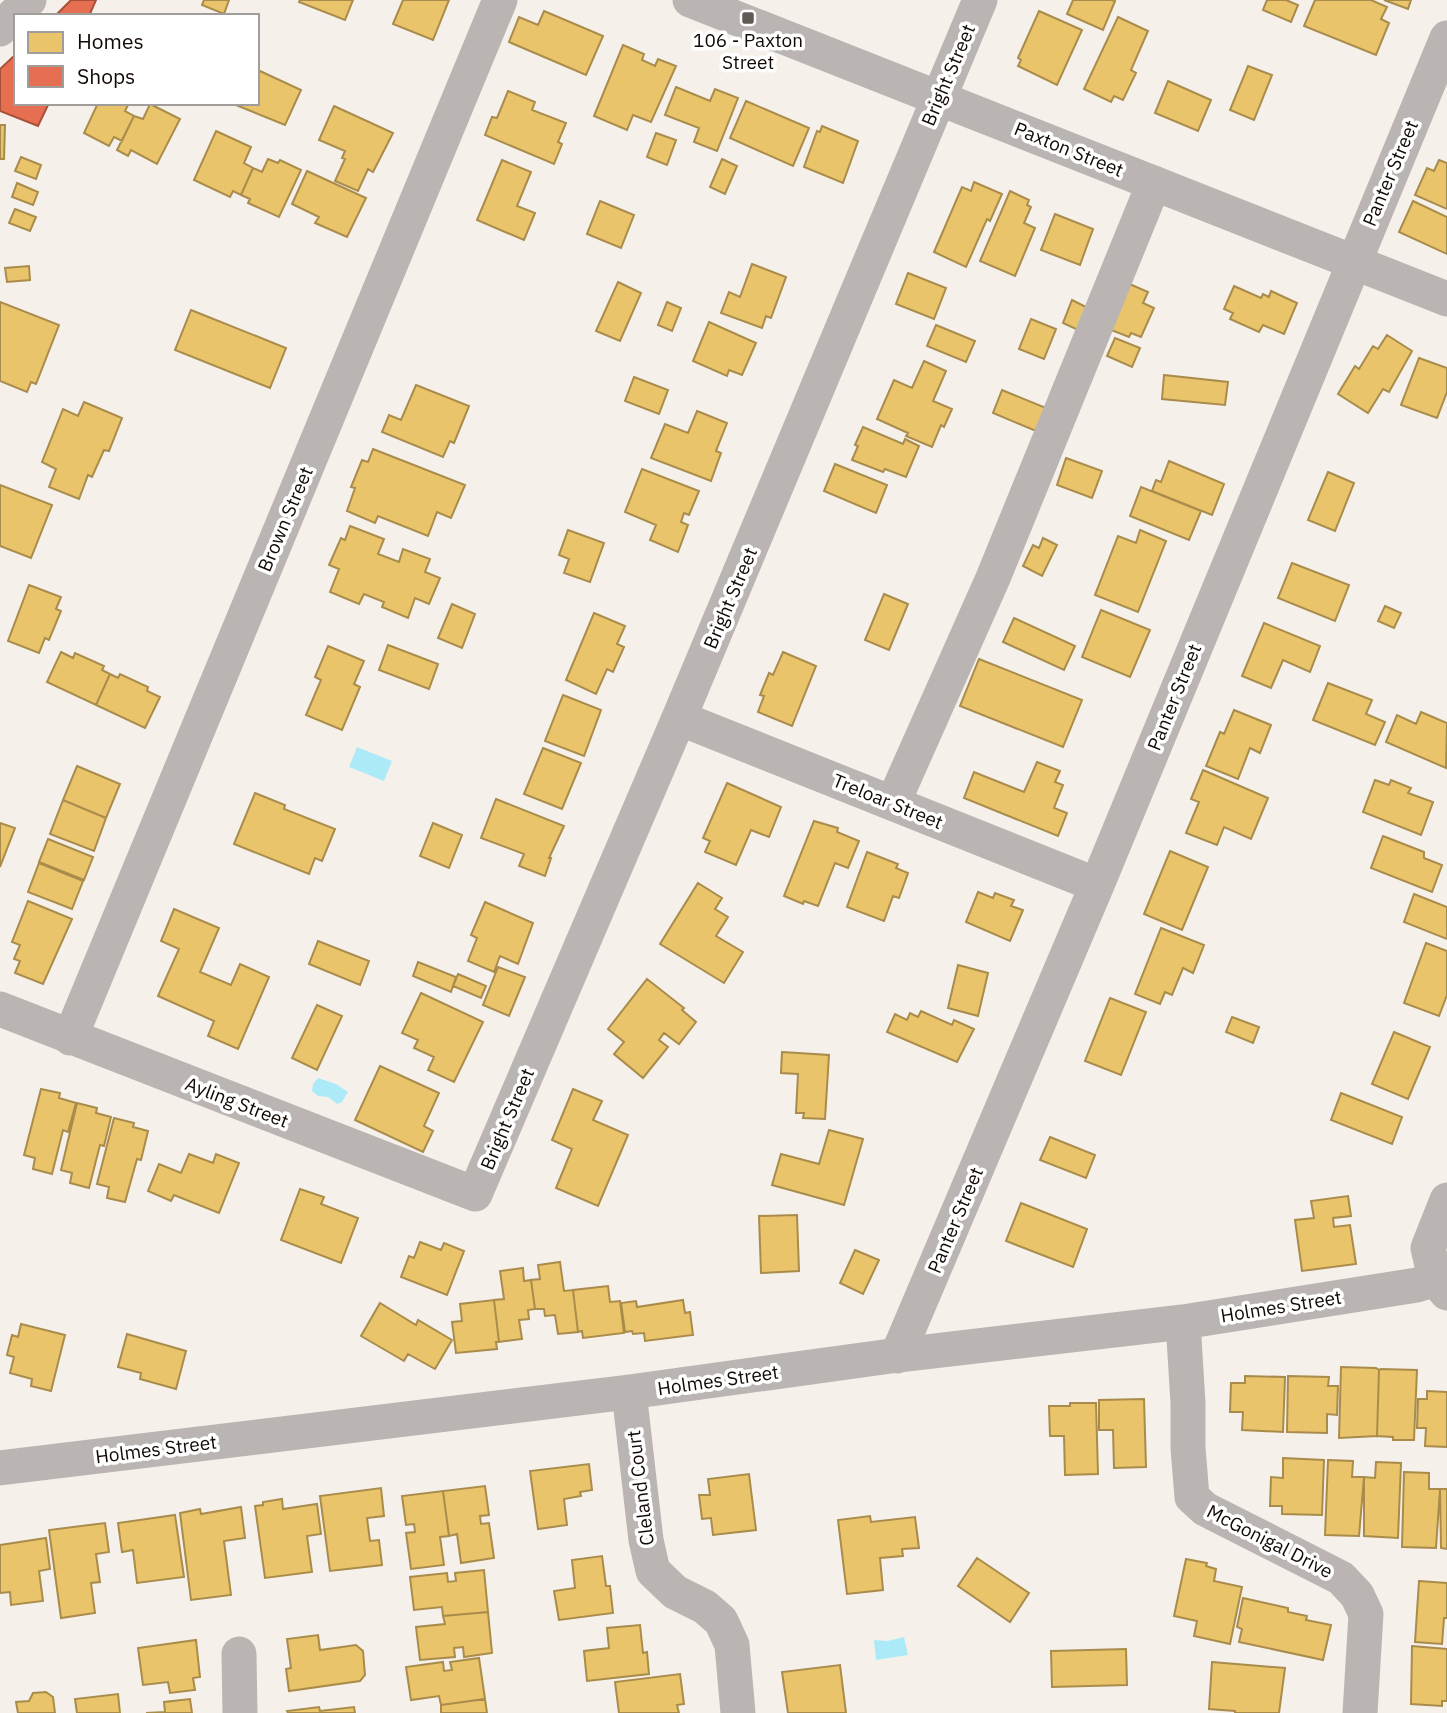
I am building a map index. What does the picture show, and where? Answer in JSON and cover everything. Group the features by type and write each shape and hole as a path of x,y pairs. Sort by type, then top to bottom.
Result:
{"street":[{"path":"15,14 29,0"},
{"name":"Brown Street","path":"70,1038 500,0"},
{"name":"Paxton Street","path":"690,0 1447,299"},
{"name":"Bright Street","path":"475,1194 680,718 980,0"},
{"path":"0,29 14,15"},
{"name":"Panter Street","path":"897,1356 1097,885 1447,38"},
{"path":"893,803 993,578 1154,183"},
{"name":"Treloar Street","path":"680,718 1097,885"},
{"name":"Ayling Street","path":"0,1009 475,1194"},
{"path":"1441,1286 1428,1248 1447,1200"},
{"name":"Holmes Street","path":"0,1468 1183,1322 1417,1285 1441,1286"},
{"name":"McGonigal Drive","path":"1183,1322 1192,1497 1205,1509 1341,1578 1357,1595 1366,1614 1360,1713"},
{"name":"Cleland Court","path":"629,1392 646,1540 653,1571 675,1592 705,1607 725,1628 732,1645 738,1713"},
{"path":"239,1654 240,1713"}],"water":[{"path":"357,747 392,761 384,781 349,767"},
{"path":"318,1078 336,1084 348,1092 342,1102 337,1104 312,1091"},
{"path":"904,1637 908,1655 876,1660 874,1640 887,1641"}],"building: Homes":[{"path":"204,0 229,0 224,14 202,5"},
{"path":"353,0 345,20 299,2"},
{"path":"403,0 449,0 433,40 393,24"},
{"path":"1073,0 1115,1 1103,30 1067,14"},
{"path":"1267,0 1286,0 1298,5 1291,22 1263,10"},
{"path":"1315,0 1371,0 1387,7 1381,19 1389,23 1376,55 1304,26"},
{"path":"1384,0 1411,0 1408,9"},
{"path":"544,11 603,36 586,75 509,42 519,17 538,25"},
{"path":"1039,11 1082,30 1057,85 1018,66 1021,60 1018,58"},
{"path":"1118,17 1148,31 1131,70 1136,73 1123,100 1114,96 1111,102 1084,89"},
{"path":"623,45 644,54 642,60 655,66 658,59 676,66 651,122 633,115 627,130 594,116"},
{"path":"1248,66 1272,75 1254,120 1230,110"},
{"path":"260,71 301,90 285,125 236,105 259,105"},
{"path":"1168,81 1211,100 1198,131 1155,113"},
{"path":"676,87 710,101 715,89 738,98 717,151 694,142 699,128 665,115"},
{"path":"508,91 535,102 532,110 566,123 558,142 562,144 554,164 485,135 492,117 497,118"},
{"path":"746,101 809,128 793,166 730,138"},
{"path":"97,105 128,105 125,111 134,116 122,141 114,137 109,146 84,133"},
{"path":"152,105 180,119 157,164 131,150 128,156 117,150 134,116 143,119"},
{"path":"334,106 393,133 373,172 368,169 358,191 335,181 345,159 342,158 345,151 319,140"},
{"path":"0,125 5,125 4,159 0,159"},
{"path":"822,126 858,141 843,183 804,167 817,131 820,132"},
{"path":"216,131 251,147 244,163 253,168 241,195 233,191 230,197 194,180"},
{"path":"656,133 676,140 667,165 647,157"},
{"path":"21,157 41,165 36,179 15,171"},
{"path":"268,159 278,163 280,160 301,170 279,217 248,203 250,199 241,195 253,168 262,172"},
{"path":"722,159 737,166 725,194 710,187"},
{"path":"502,160 531,172 517,206 535,213 524,240 477,220"},
{"path":"1439,160 1447,163 1447,209 1415,195 1427,168 1434,171"},
{"path":"307,171 366,198 347,237 315,223 319,217 292,204"},
{"path":"974,182 1002,194 990,221 987,219 966,267 934,252 962,187 971,191"},
{"path":"17,183 38,192 33,205 12,197"},
{"path":"1010,191 1029,200 1027,205 1031,207 1024,223 1035,228 1015,276 980,261"},
{"path":"600,201 634,215 621,248 587,234"},
{"path":"1413,201 1447,217 1447,254 1399,232"},
{"path":"15,209 36,217 30,231 9,223"},
{"path":"1055,214 1093,229 1080,265 1041,250"},
{"path":"752,264 786,277 771,318 766,316 762,328 721,313 729,292 740,297"},
{"path":"29,266 30,280 7,282 5,268"},
{"path":"908,273 946,288 934,319 896,304"},
{"path":"618,282 641,293 620,341 596,331"},
{"path":"1125,282 1148,292 1143,303 1154,308 1141,337 1131,333 1129,337 1106,328"},
{"path":"1234,286 1261,298 1263,294 1269,297 1271,291 1297,303 1284,334 1263,325 1259,332 1230,319 1233,313 1224,309"},
{"path":"1072,300 1088,308 1078,330 1063,323"},
{"path":"0,302 59,325 36,384 31,382 27,392 0,381"},
{"path":"667,302 681,308 672,331 658,325"},
{"path":"191,310 286,348 270,388 175,350"},
{"path":"1031,319 1056,329 1044,359 1019,349"},
{"path":"709,322 756,343 742,375 729,370 727,376 693,361"},
{"path":"936,325 975,341 966,362 927,346"},
{"path":"1387,335 1412,351 1389,392 1383,389 1368,413 1338,394 1355,366 1359,369 1373,346 1378,349"},
{"path":"1115,338 1140,348 1132,367 1107,356"},
{"path":"1419,358 1447,368 1447,392 1437,418 1401,405"},
{"path":"924,361 946,371 933,401 952,409 944,427 941,425 932,447 877,419 894,380 912,388"},
{"path":"1164,375 1228,382 1225,405 1162,399"},
{"path":"634,377 668,390 659,414 625,401"},
{"path":"416,385 469,406 454,443 450,441 443,457 382,432 389,415 401,420"},
{"path":"1002,390 1046,408 1036,431 993,413"},
{"path":"84,402 122,418 109,451 104,450 92,477 88,475 79,499 49,487 56,469 42,462 63,409 78,416"},
{"path":"697,411 727,423 716,451 721,453 711,481 651,458 665,424 688,433"},
{"path":"863,427 903,444 905,439 919,446 906,477 885,469 883,472 852,460"},
{"path":"373,449 465,485 451,518 437,512 428,536 378,516 375,523 347,511 355,488 351,487 362,460 368,462"},
{"path":"1066,458 1102,471 1092,498 1057,485"},
{"path":"1169,461 1224,484 1212,515 1152,491 1156,480 1161,482"},
{"path":"835,464 887,485 876,513 824,491"},
{"path":"642,469 699,491 689,515 684,513 681,522 688,525 678,552 650,540 656,525 625,512"},
{"path":"1328,472 1354,483 1335,531 1308,520"},
{"path":"0,485 52,505 31,558 0,546"},
{"path":"1141,487 1201,511 1189,540 1130,516"},
{"path":"350,526 384,539 378,554 399,562 403,549 430,559 425,572 440,578 429,604 415,598 408,618 382,607 384,602 364,594 359,604 330,592 339,569 329,565 341,538 345,540"},
{"path":"568,530 604,543 590,582 564,573 569,559 559,555"},
{"path":"1140,530 1166,541 1138,612 1095,595 1118,536 1136,543"},
{"path":"1043,538 1057,545 1042,576 1023,566 1033,545 1039,548"},
{"path":"1292,563 1349,585 1335,621 1278,598"},
{"path":"29,585 61,597 56,609 61,611 49,640 45,638 39,653 8,641"},
{"path":"884,594 908,604 889,650 865,640"},
{"path":"452,604 475,614 462,648 438,638"},
{"path":"1385,606 1401,613 1394,628 1378,621"},
{"path":"1101,610 1150,630 1130,677 1082,657"},
{"path":"594,613 625,626 617,644 624,647 613,672 607,669 596,694 566,680"},
{"path":"1014,618 1075,646 1064,670 1003,642"},
{"path":"1264,623 1320,646 1310,672 1283,660 1271,688 1242,676"},
{"path":"388,645 438,664 429,689 379,670"},
{"path":"328,646 364,661 354,684 360,687 342,730 306,715 321,680 315,677"},
{"path":"61,652 73,658 75,653 104,666 102,670 110,674 96,705 47,682"},
{"path":"783,652 816,666 792,726 758,712 764,696 760,695 769,673 773,675"},
{"path":"979,659 1082,700 1063,747 960,706"},
{"path":"110,674 118,678 120,674 148,687 147,691 160,697 145,728 96,705"},
{"path":"1328,683 1372,700 1366,714 1385,722 1375,745 1313,720"},
{"path":"563,695 601,710 584,756 545,741"},
{"path":"1234,710 1271,725 1260,753 1250,748 1238,779 1206,766 1220,732 1224,734"},
{"path":"1421,712 1447,723 1446,768 1386,742 1397,715 1416,724"},
{"path":"543,748 581,763 562,809 524,794"},
{"path":"1037,762 1060,771 1055,782 1063,785 1054,808 1067,813 1058,836 964,798 974,772 1024,792"},
{"path":"77,766 120,784 106,818 63,800"},
{"path":"1203,770 1268,798 1251,839 1224,827 1217,845 1186,833 1199,802 1191,799"},
{"path":"1375,780 1389,785 1391,780 1411,788 1408,793 1433,802 1421,835 1363,812"},
{"path":"727,783 781,807 769,837 751,830 736,865 705,852 710,841 703,838"},
{"path":"255,793 285,805 284,809 335,829 322,861 315,858 309,874 234,844"},
{"path":"496,799 564,826 549,858 545,876 519,866 524,854 481,838"},
{"path":"63,800 106,818 94,851 50,834"},
{"path":"814,821 838,828 837,832 859,841 848,868 835,863 818,906 804,901 803,904 784,896"},
{"path":"0,823 15,828 0,867"},
{"path":"433,823 462,835 449,868 420,856"},
{"path":"1383,836 1424,852 1424,858 1442,865 1432,892 1371,868"},
{"path":"48,839 93,857 84,880 39,862"},
{"path":"1170,851 1208,867 1182,930 1144,914"},
{"path":"867,852 898,864 896,868 908,873 899,898 893,896 884,921 847,907"},
{"path":"39,863 83,881 72,909 28,892"},
{"path":"698,883 722,898 715,909 728,917 716,936 743,952 724,983 660,944"},
{"path":"978,892 993,898 995,893 1014,900 1011,906 1023,910 1010,941 966,922"},
{"path":"1414,894 1447,907 1447,939 1404,922"},
{"path":"28,901 72,919 43,984 15,973 20,961 14,959 20,945 12,942"},
{"path":"485,902 533,923 518,964 500,956 494,972 468,961 477,938 471,935"},
{"path":"174,909 219,928 200,972 231,985 240,964 269,977 238,1049 208,1036 214,1021 158,996 179,949 161,941"},
{"path":"1161,928 1204,945 1193,973 1183,968 1172,995 1165,992 1160,1004 1135,994"},
{"path":"318,941 369,961 360,985 309,964"},
{"path":"1426,943 1447,951 1447,995 1439,1016 1404,1003"},
{"path":"418,962 456,977 451,992 413,976"},
{"path":"958,965 988,973 978,1016 948,1008"},
{"path":"498,967 525,977 509,1016 483,1005"},
{"path":"458,974 486,986 481,998 453,986"},
{"path":"647,979 684,1008 682,1010 696,1022 679,1044 664,1033 659,1040 668,1047 643,1078 614,1054 624,1042 608,1029"},
{"path":"421,993 483,1022 454,1082 428,1070 434,1057 414,1048 418,1040 402,1033"},
{"path":"1110,998 1146,1012 1121,1075 1085,1061"},
{"path":"317,1005 342,1016 317,1070 292,1058"},
{"path":"921,1011 952,1025 954,1020 974,1029 957,1062 887,1032 895,1014 907,1020 910,1013 918,1017"},
{"path":"1232,1017 1259,1027 1253,1043 1226,1032"},
{"path":"1394,1032 1430,1047 1408,1099 1372,1084"},
{"path":"782,1052 829,1055 825,1119 803,1118 804,1113 796,1113 798,1074 781,1073"},
{"path":"380,1066 439,1093 424,1126 433,1131 423,1152 355,1120"},
{"path":"41,1089 60,1093 59,1098 76,1103 68,1132 63,1130 52,1174 33,1169 35,1158 24,1155"},
{"path":"573,1089 602,1101 593,1120 628,1135 598,1206 556,1188 572,1149 552,1140"},
{"path":"1341,1093 1402,1117 1392,1144 1331,1120"},
{"path":"77,1103 97,1108 96,1113 111,1117 104,1146 100,1145 89,1188 70,1183 72,1173 61,1170"},
{"path":"114,1118 134,1123 133,1127 148,1131 141,1160 137,1159 125,1202 107,1198 109,1187 97,1184"},
{"path":"829,1130 863,1139 844,1205 772,1185 781,1154 819,1164"},
{"path":"1050,1137 1095,1155 1086,1178 1040,1160"},
{"path":"189,1154 213,1163 216,1154 239,1163 219,1213 174,1195 171,1201 148,1191 159,1164 181,1173"},
{"path":"300,1189 324,1197 321,1204 358,1218 341,1263 281,1240"},
{"path":"1348,1196 1351,1216 1333,1218 1334,1227 1350,1225 1356,1264 1302,1271 1295,1220 1314,1218 1311,1201"},
{"path":"1021,1203 1087,1229 1073,1267 1006,1241"},
{"path":"797,1215 799,1271 761,1273 759,1216"},
{"path":"420,1242 441,1250 444,1243 464,1251 447,1295 401,1277 409,1256 414,1258"},
{"path":"855,1250 879,1260 863,1294 840,1283"},
{"path":"560,1262 564,1291 573,1290 578,1332 558,1334 555,1315 545,1316 544,1309 535,1309 531,1280 540,1279 538,1265"},
{"path":"523,1268 524,1281 531,1280 535,1309 528,1310 529,1319 519,1320 522,1339 499,1342 494,1300 504,1299 500,1271"},
{"path":"608,1286 610,1302 620,1301 624,1333 583,1338 582,1331 578,1332 573,1290"},
{"path":"494,1300 499,1342 496,1342 497,1349 456,1353 452,1322 462,1321 460,1304"},
{"path":"683,1300 685,1313 690,1312 693,1335 645,1341 644,1333 625,1332 621,1303 636,1301 637,1307"},
{"path":"380,1303 416,1325 418,1320 452,1340 435,1369 408,1354 404,1361 361,1336"},
{"path":"21,1324 65,1335 51,1391 31,1386 32,1379 10,1373 14,1357 7,1355 12,1335 18,1337"},
{"path":"127,1334 186,1351 176,1389 140,1379 141,1373 118,1367"},
{"path":"1341,1367 1379,1370 1377,1436 1339,1438"},
{"path":"1381,1369 1417,1370 1414,1440 1393,1440 1393,1437 1377,1436"},
{"path":"1245,1376 1285,1377 1283,1432 1242,1430 1243,1412 1230,1412 1231,1383 1245,1383"},
{"path":"1288,1376 1329,1377 1328,1386 1338,1386 1337,1415 1327,1414 1327,1433 1287,1432"},
{"path":"1427,1391 1447,1392 1447,1447 1425,1446 1426,1428 1417,1428 1418,1399 1427,1399"},
{"path":"1144,1399 1146,1467 1114,1468 1113,1430 1099,1430 1099,1400"},
{"path":"1070,1403 1096,1403 1098,1474 1065,1475 1064,1436 1050,1436 1049,1406 1070,1406"},
{"path":"1283,1458 1324,1460 1322,1515 1282,1514 1282,1506 1270,1506 1271,1477 1283,1478"},
{"path":"1328,1460 1353,1461 1352,1477 1364,1477 1359,1536 1325,1535"},
{"path":"1376,1462 1401,1463 1398,1538 1364,1536 1364,1477 1375,1478"},
{"path":"589,1464 592,1490 580,1492 581,1496 564,1499 567,1525 538,1529 530,1471"},
{"path":"1404,1472 1429,1473 1429,1489 1440,1489 1436,1548 1402,1547"},
{"path":"749,1474 756,1530 713,1535 711,1518 702,1519 699,1495 710,1495 708,1479"},
{"path":"485,1486 489,1515 480,1516 481,1524 489,1523 494,1558 461,1563 457,1534 449,1536 443,1491"},
{"path":"381,1488 384,1516 367,1518 370,1541 379,1540 382,1565 330,1571 320,1496"},
{"path":"1440,1489 1447,1489 1447,1549 1441,1548"},
{"path":"443,1491 449,1536 440,1537 444,1565 411,1569 406,1533 415,1532 414,1524 406,1525 402,1496"},
{"path":"282,1499 283,1509 317,1504 321,1534 307,1536 312,1572 265,1578 255,1506"},
{"path":"241,1507 245,1538 224,1541 231,1595 191,1600 180,1513 200,1509 201,1514"},
{"path":"175,1515 184,1577 137,1583 133,1550 122,1552 118,1523"},
{"path":"870,1516 871,1522 915,1517 919,1548 902,1549 903,1556 880,1558 883,1590 847,1594 838,1520"},
{"path":"105,1523 109,1552 96,1554 100,1582 91,1583 95,1613 61,1618 49,1530"},
{"path":"46,1538 50,1569 39,1571 43,1601 11,1605 10,1592 0,1593 0,1545"},
{"path":"602,1556 606,1586 610,1586 613,1613 559,1620 554,1591 575,1588 572,1560"},
{"path":"977,1558 1029,1593 1010,1622 958,1586"},
{"path":"1186,1559 1207,1563 1206,1566 1216,1569 1214,1581 1242,1587 1230,1644 1194,1636 1197,1621 1174,1616"},
{"path":"484,1570 488,1612 443,1616 442,1607 414,1610 410,1577 447,1573 448,1582 456,1581 455,1573"},
{"path":"1419,1581 1447,1583 1447,1618 1444,1618 1442,1644 1415,1642"},
{"path":"1243,1598 1288,1608 1288,1612 1307,1616 1306,1620 1331,1625 1323,1660 1239,1642 1242,1629 1237,1627"},
{"path":"488,1612 492,1653 464,1657 463,1647 454,1648 455,1657 420,1660 416,1627 445,1624 443,1616"},
{"path":"640,1625 643,1653 647,1652 649,1674 587,1681 584,1651 609,1648 607,1628"},
{"path":"318,1635 320,1650 356,1645 363,1651 365,1675 360,1681 289,1691 286,1669 291,1668 287,1639"},
{"path":"196,1640 200,1677 193,1678 195,1690 170,1693 168,1682 143,1685 138,1648"},
{"path":"1412,1646 1447,1649 1447,1701 1442,1701 1442,1706 1411,1704"},
{"path":"1126,1649 1127,1685 1052,1687 1051,1651"},
{"path":"479,1658 485,1699 441,1705 439,1696 411,1700 406,1667 443,1662 444,1671 452,1670 450,1662"},
{"path":"1212,1662 1285,1668 1279,1713 1235,1713 1209,1709"},
{"path":"840,1665 846,1713 788,1713 782,1672"},
{"path":"680,1674 684,1704 677,1705 679,1713 619,1713 615,1682"},
{"path":"46,1692 53,1697 55,1713 18,1713 16,1702 29,1701 33,1693"},
{"path":"118,1694 120,1713 77,1713 75,1699"},
{"path":"190,1699 192,1713 146,1713 165,1712 164,1702"},
{"path":"485,1699 487,1713 441,1713 441,1705"},
{"path":"319,1707 320,1711 354,1707 355,1713 287,1711"}],"building: Shops":[{"path":"71,0 96,0 90,14 57,14"},
{"path":"14,56 14,105 48,105 38,126 0,111 0,69"}],"place":[{"name":"106 - Paxton Street","path":"748,18"}]}
